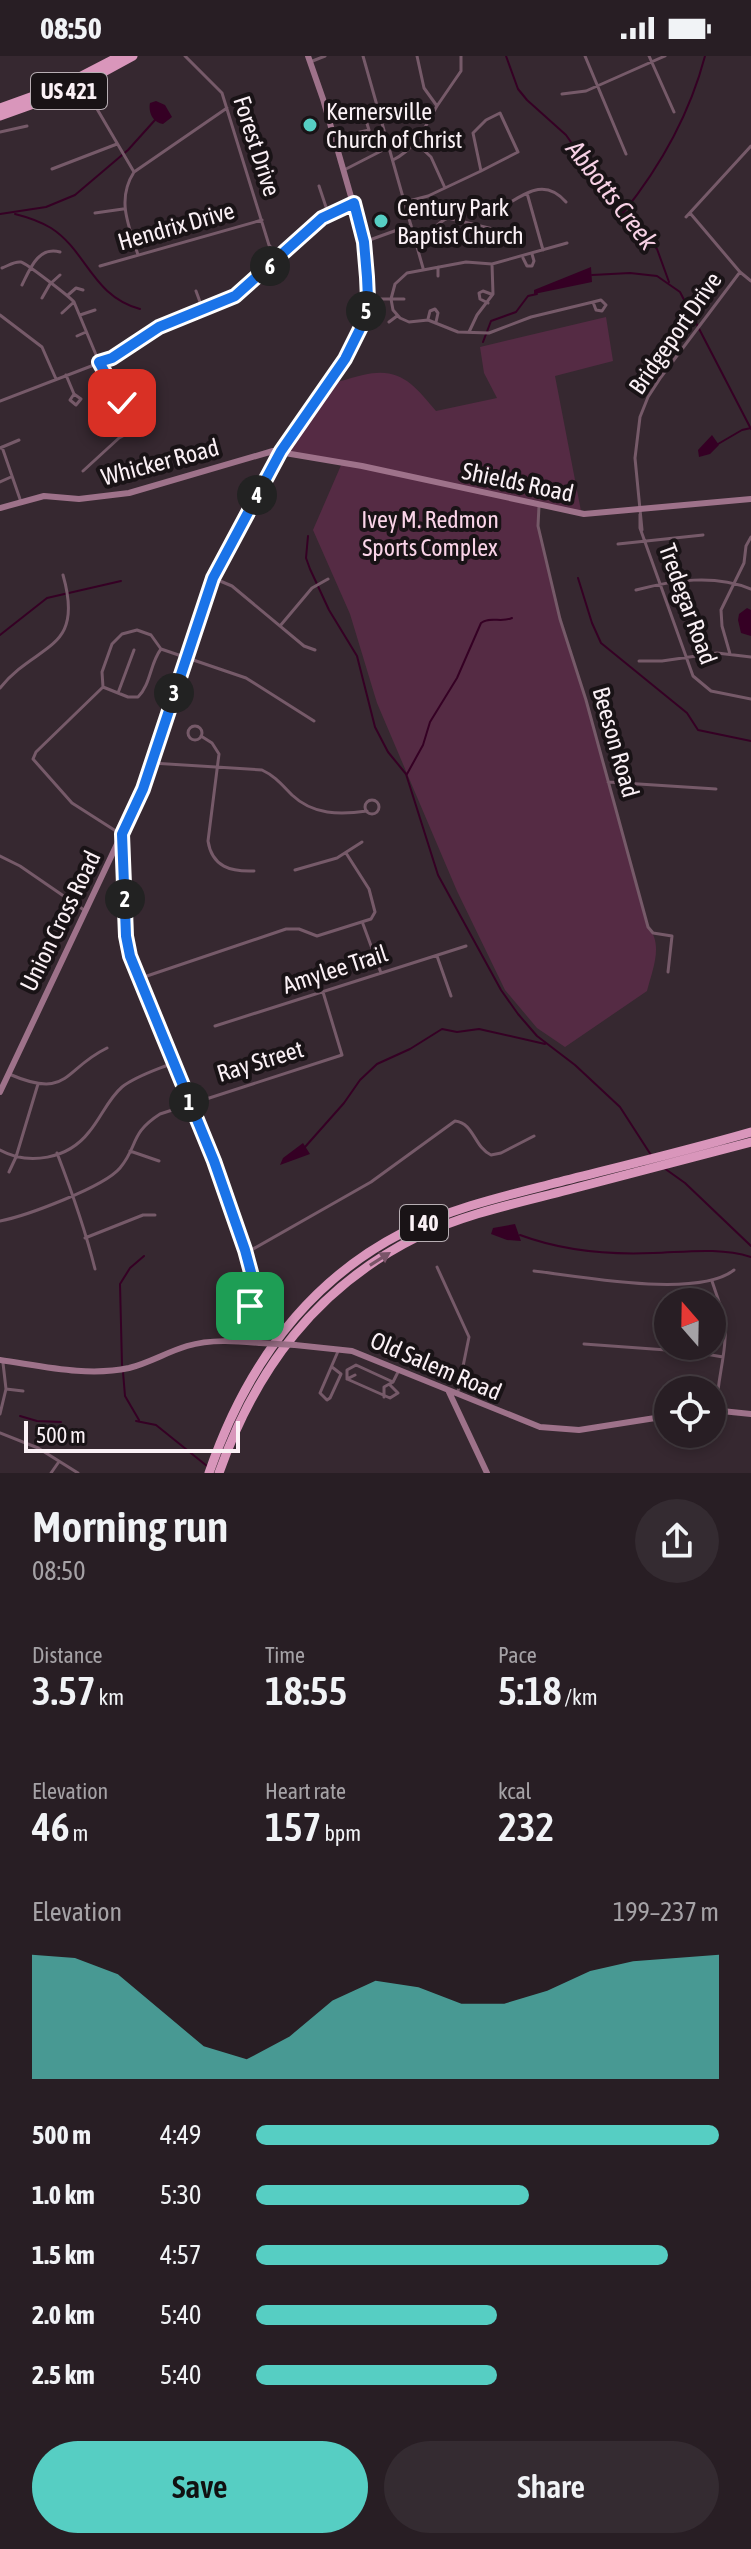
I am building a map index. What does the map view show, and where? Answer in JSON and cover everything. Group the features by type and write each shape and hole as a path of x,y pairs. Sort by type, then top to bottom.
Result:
{"highway":[{"name":"US 421","path":"0,108 64,85 120,56"},
{"name":"US 421","path":"0,116 67,92 133,56"},
{"name":"I 40","path":"209,1473 238,1400 262,1359 290,1321 323,1288 360,1258 400,1234 445,1214 751,1132"},
{"name":"I 40","path":"219,1473 244,1411 269,1367 309,1317 336,1290 376,1260 419,1236 465,1218 751,1142"}],"street":[{"name":"Forest Drive","path":"185,56 217,85 271,249 279,258"},
{"path":"309,59 325,56"},
{"path":"363,56 423,269"},
{"path":"417,56 421,82 437,106"},
{"path":"393,160 408,153 416,143 461,71 461,56"},
{"path":"585,56 626,154"},
{"path":"649,56 674,112"},
{"path":"562,94 586,91 665,56"},
{"name":"Union Cross Road","path":"0,1092 143,789 213,578 281,451 353,346 362,325 368,299 364,242 309,59"},
{"path":"90,97 134,172"},
{"path":"138,255 124,209 126,188 134,172 227,108"},
{"path":"405,202 445,188 481,171 518,152 500,113 486,120 473,133 481,171"},
{"path":"336,144 369,130 364,114"},
{"path":"0,132 27,126"},
{"path":"416,143 431,157 445,188"},
{"path":"52,169 117,144"},
{"path":"686,217 751,146"},
{"path":"344,170 387,148"},
{"path":"319,186 328,213"},
{"path":"501,208 527,193 548,188 556,191 566,202"},
{"path":"527,193 543,250"},
{"path":"0,401 112,358 159,327 235,296 328,213 354,203"},
{"path":"95,213 124,209"},
{"path":"690,213 751,281"},
{"path":"416,242 426,238 442,220 448,218 505,232"},
{"name":"Hendrix Drive","path":"100,266 262,220"},
{"path":"364,242 411,225"},
{"path":"567,243 492,264 466,262 407,273 398,280 391,299 393,310 409,322 428,320 453,331 495,332 531,317 593,302"},
{"path":"22,285 37,257 52,250 60,252"},
{"path":"523,256 525,264 530,267 534,263 532,254"},
{"path":"2,268 18,262 74,302 99,362 134,430 119,438 83,471"},
{"path":"469,332 493,294 492,264"},
{"path":"438,267 438,276"},
{"name":"Bridgeport Drive","path":"640,510 636,437 648,397 740,272"},
{"path":"42,298 60,275"},
{"path":"68,295 75,289 83,290"},
{"path":"196,291 203,310"},
{"path":"488,303 480,299 479,293 493,294"},
{"path":"368,299 404,299"},
{"path":"62,313 74,302"},
{"path":"428,320 430,311 435,309 438,313 436,322"},
{"path":"79,316 95,310"},
{"path":"0,315 42,347 56,379"},
{"path":"389,322 397,316"},
{"path":"77,336 86,332"},
{"path":"66,375 74,394"},
{"path":"19,440 1,448 21,502"},
{"name":"Shields Road","path":"281,451 589,514 751,499"},
{"name":"Whicker Road","path":"0,508 44,496 79,499 129,493 262,453 281,451"},
{"path":"0,482 12,477"},
{"name":"Beeson Road","path":"539,506 538,526 549,573 648,927 653,933 672,936 668,972"},
{"name":"Tredegar Road","path":"640,510 645,541 693,676 706,689 751,699"},
{"path":"618,544 703,535"},
{"path":"730,654 721,610 744,563 746,546 751,537"},
{"path":"0,688 61,635 69,617 63,575"},
{"path":"213,578 232,586 304,646 315,650"},
{"path":"280,626 312,588 328,579"},
{"path":"636,590 660,584 711,579 751,589"},
{"path":"103,687 101,680 112,644 122,634 137,630 155,639 161,649 246,678 314,721"},
{"path":"103,687 133,698 142,694 161,649"},
{"path":"118,693 134,650"},
{"path":"639,661 717,653 751,657"},
{"path":"103,687 36,752 33,759 72,803 122,834 126,936 138,979 214,1161 246,1253 253,1292 235,1341"},
{"path":"201,736 216,748 219,766 209,848 217,862 225,868 254,871"},
{"path":"152,763 262,770 274,776 302,803 317,810 341,813 367,811"},
{"path":"608,782 716,789"},
{"path":"295,870 346,853 362,842"},
{"path":"138,979 286,929 299,929 317,936 375,917 374,903 365,881 346,853"},
{"path":"0,856 20,866 84,910"},
{"path":"363,923 381,973"},
{"name":"Amylee Trail","path":"215,1026 466,946"},
{"path":"437,956 451,996"},
{"name":"Ray Street","path":"0,1221 106,1181 122,1165 136,1135 160,1114 189,1102 342,1055 323,992"},
{"path":"9,1074 38,1084 63,1081 91,1057 107,1048"},
{"path":"0,1150 35,1160 73,1147 87,1135 122,1087 173,1063"},
{"path":"9,1172 38,1084"},
{"path":"246,1253 371,1182 455,1121 466,1125 481,1148 491,1155 534,1136"},
{"path":"130,1151 159,1161"},
{"path":"57,1153 80,1210 95,1269"},
{"path":"85,1238 143,1215 155,1215"},
{"path":"437,1267 469,1337 457,1395"},
{"path":"534,1271 651,1284 712,1281 734,1270"},
{"path":"712,1281 714,1288"},
{"name":"Old Salem Road","path":"1,1360 74,1370 111,1370 130,1368 187,1346 207,1342 295,1345 352,1351 520,1420 559,1430 598,1428 654,1418"},
{"path":"584,1344 654,1349"},
{"path":"332,1367 341,1374 327,1400 320,1393 339,1349"},
{"path":"0,1414 6,1389 1,1360"},
{"path":"356,1365 392,1384 398,1393 390,1398 384,1397 347,1379 347,1370 356,1365"},
{"path":"384,1397 384,1387 392,1384 399,1370"},
{"path":"347,1379 355,1375"},
{"path":"6,1389 23,1391"},
{"path":"449,1392 487,1473"},
{"path":"726,1411 751,1414"},
{"path":"0,1433 38,1448 78,1473"},
{"path":"51,1473 59,1462"}],"green space":[{"name":"Ivey M. Redmon Sports Complex","path":"606,317 613,361 555,376 581,511 540,506 538,526 560,619 656,949 647,991 565,1047 537,1028 505,990 457,891 377,703 350,614 313,530 342,463 281,451 332,382 387,373 413,386 436,411 497,398 484,373 480,347"}],"shaded area":[{"path":"156,101 165,105 172,117 163,124 156,122 151,113 150,103"},
{"path":"591,267 592,282 534,294 534,290"},
{"path":"712,435 719,445 710,454 699,457 698,450"},
{"path":"747,608 751,610 751,636 741,633 738,620 739,614"},
{"path":"303,1143 310,1154 280,1165 283,1158"},
{"path":"515,1224 521,1241 491,1234 493,1228"}],"waterway":[{"name":"Abbotts Creek","path":"506,56 518,89 566,135 614,203 657,249 669,282"},
{"path":"623,213 672,139 691,98 705,56"},
{"path":"0,214 46,207 75,195 128,150 155,120"},
{"path":"15,214 51,228 73,249 100,284 124,303 140,309"},
{"name":"Abbotts Creek","path":"592,275 630,273 657,276 680,292 751,429"},
{"path":"483,342 491,321 516,312 528,296 537,294"},
{"path":"718,444 751,428"},
{"path":"308,536 306,558 329,610 357,656 375,727 388,752 406,774 438,875 501,990 537,1036 575,1065 620,1107 651,1155"},
{"path":"578,578 601,643 687,713 698,730 751,741"},
{"path":"0,635 47,598 121,581"},
{"path":"407,774 423,745 430,722 457,678 481,623 512,618"},
{"path":"305,1147 377,1064 410,1049 442,1029 457,1032 479,1029 545,1044"},
{"path":"664,1168 685,1183 751,1246"},
{"path":"520,1235 552,1245 602,1252 715,1251 751,1257"},
{"path":"122,1365 120,1284 130,1268 144,1256"},
{"path":"123,1372 125,1396 139,1420"},
{"path":"20,1416 37,1421 61,1422"},
{"path":"136,1421 156,1425 207,1466"}],"place":[{"name":"Kernersville Church of Christ","path":"310,125"},
{"name":"Century Park Baptist Church","path":"381,221"}],"route":[{"path":"122,403 99,362 112,358 159,327 235,296 322,218 354,203 364,242 367,277 368,299 362,325 345,359 281,451 213,578 143,789 122,834 126,936 133,968 214,1161 245,1250 252,1276 250,1306"}]}
